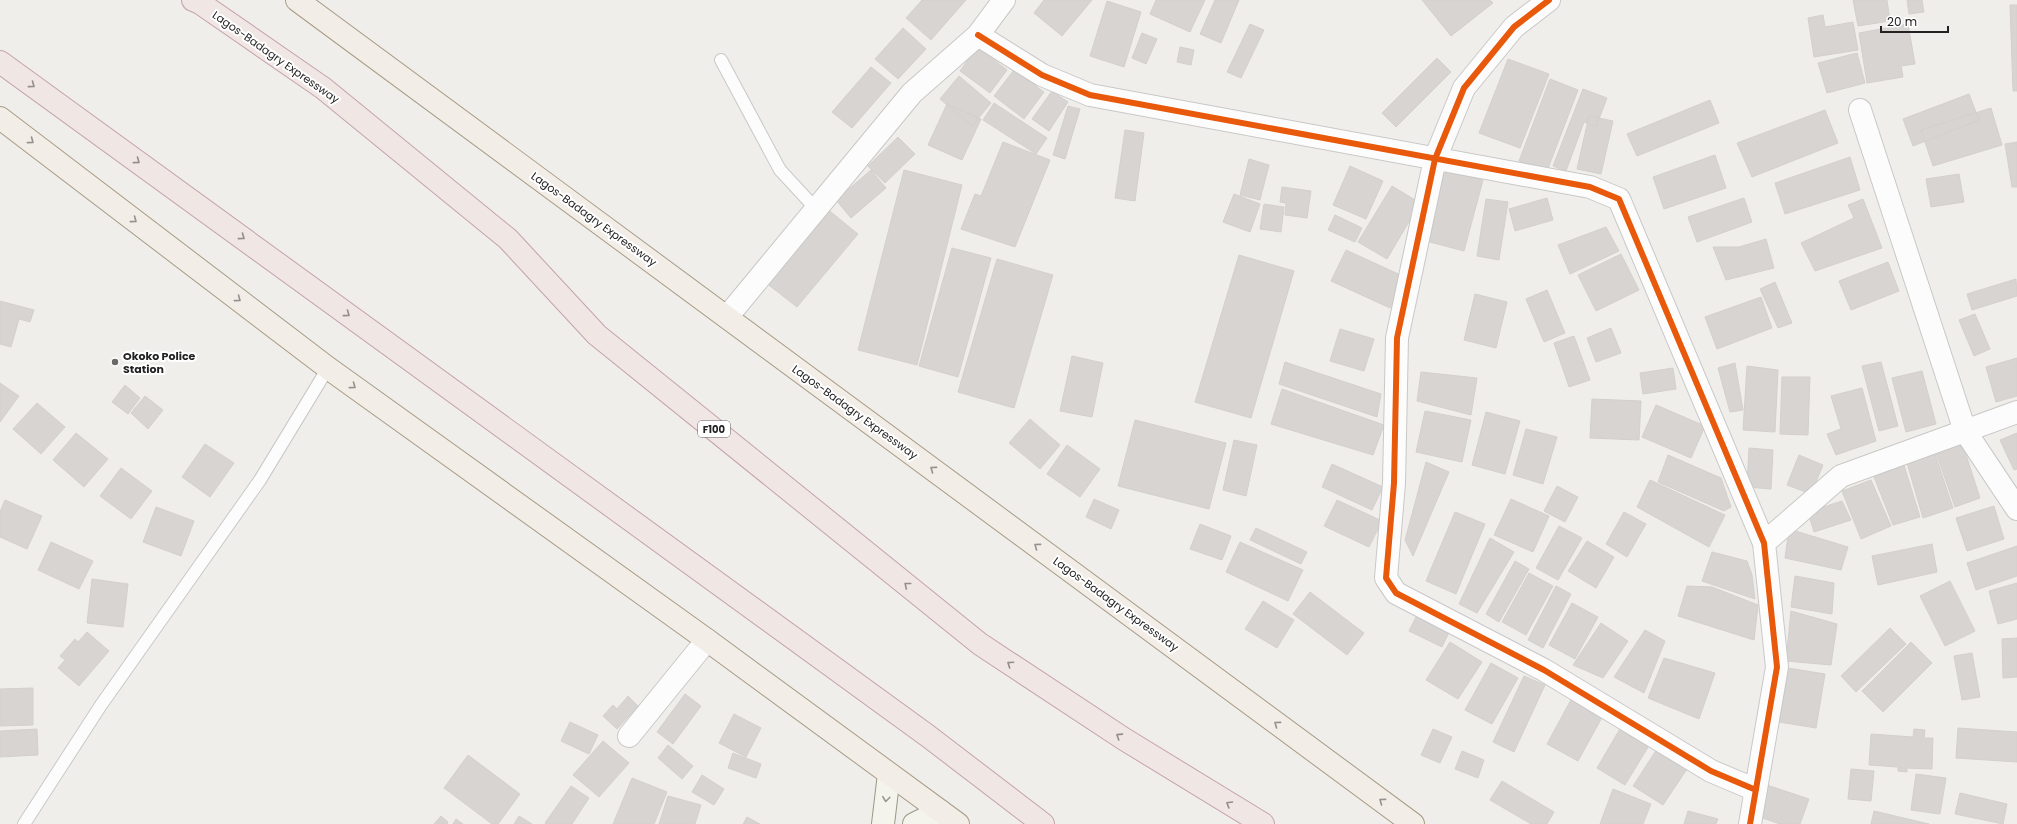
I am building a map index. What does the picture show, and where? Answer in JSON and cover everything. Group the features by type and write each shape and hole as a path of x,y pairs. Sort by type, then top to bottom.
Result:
{"highway":[{"name":"Lagos-Badagry Expressway","path":"192,0 200,3 323,88 502,234 597,335 980,644 1124,739 1263,824"},
{"path":"0,62 928,736 1043,824"}],"main road":[{"name":"Lagos-Badagry Expressway","path":"297,0 1413,824"},
{"path":"0,118 328,368 707,640 958,824"},
{"path":"883,824 889,774"},
{"path":"914,824 940,811"}],"street":[{"path":"727,317 912,94 978,35 1004,0"},
{"path":"1549,0 1514,27 1464,88 1435,159 1397,338 1394,483 1386,578 1396,593 1544,670 1711,771 1756,790"},
{"path":"978,35 1042,75 1090,95 1590,187 1618,199 1764,543 1776,667 1750,824"},
{"path":"1860,110 1965,432 2017,509"},
{"path":"1764,543 1841,476 2017,412"},
{"path":"629,736 707,640"}],"lane":[{"path":"721,60 780,170 817,210"},
{"path":"24,824 101,705 260,480 328,368"}],"building":[{"path":"922,0 966,0 931,40 906,18"},
{"path":"1044,0 1092,0 1062,36 1034,13"},
{"path":"1156,0 1205,0 1190,32 1150,14"},
{"path":"1215,0 1239,0 1221,43 1200,34"},
{"path":"1422,0 1490,0 1493,3 1451,36"},
{"path":"1853,0 1887,0 1890,21 1858,26"},
{"path":"1907,0 1922,0 1924,12 1909,14"},
{"path":"1107,1 1141,12 1124,67 1090,56"},
{"path":"2010,5 2017,5 2017,91 2013,91"},
{"path":"1823,15 1825,27 1853,22 1858,50 1814,57 1808,18"},
{"path":"1250,24 1264,30 1241,78 1227,72"},
{"path":"1908,24 1915,64 1901,66 1903,77 1867,83 1859,33"},
{"path":"903,28 926,49 898,79 875,59"},
{"path":"1142,33 1157,39 1146,64 1132,58"},
{"path":"977,47 1007,70 990,93 960,71"},
{"path":"1180,47 1194,50 1191,65 1177,62"},
{"path":"1857,53 1865,83 1827,93 1818,63"},
{"path":"1437,58 1451,72 1396,127 1382,113"},
{"path":"1508,59 1549,74 1520,148 1479,133"},
{"path":"871,67 891,83 852,128 832,112"},
{"path":"1014,70 1044,92 1024,119 994,96"},
{"path":"959,76 991,103 972,126 940,99"},
{"path":"1550,79 1578,90 1547,171 1519,161"},
{"path":"1583,89 1607,98 1596,127 1584,122 1566,171 1553,166"},
{"path":"1052,91 1068,102 1049,131 1032,119"},
{"path":"1969,94 1979,120 1913,146 1903,119"},
{"path":"1710,100 1719,123 1637,156 1627,134"},
{"path":"994,103 1047,138 1036,154 983,120"},
{"path":"947,104 981,119 962,160 928,145"},
{"path":"1068,106 1080,109 1065,159 1053,155"},
{"path":"1991,108 2002,145 1933,166 1921,130"},
{"path":"1825,110 1838,143 1752,177 1737,143"},
{"path":"1589,116 1613,121 1601,174 1577,169"},
{"path":"1125,130 1144,133 1135,201 1115,198"},
{"path":"898,137 915,154 885,183 868,166"},
{"path":"1003,142 1050,160 1015,247 961,229 975,194 981,196"},
{"path":"2017,142 2017,187 2012,187 2005,144"},
{"path":"1715,155 1726,188 1664,209 1653,177"},
{"path":"1850,157 1860,190 1785,214 1775,183"},
{"path":"1249,159 1269,165 1260,200 1240,195"},
{"path":"1350,166 1383,181 1366,219 1333,205"},
{"path":"871,170 886,188 851,218 836,200"},
{"path":"904,170 962,185 917,365 858,350"},
{"path":"1444,170 1483,180 1464,251 1426,241"},
{"path":"1959,174 1964,202 1931,207 1926,179"},
{"path":"1392,186 1420,203 1387,259 1358,242"},
{"path":"1282,187 1311,191 1307,218 1285,215 1286,203 1280,202"},
{"path":"1234,194 1260,204 1250,232 1223,222"},
{"path":"1547,198 1553,220 1515,231 1509,209"},
{"path":"1744,198 1752,222 1697,242 1688,217"},
{"path":"1486,199 1508,202 1499,260 1477,256"},
{"path":"1863,199 1882,248 1815,271 1801,243 1854,218 1848,205"},
{"path":"1264,204 1284,207 1281,232 1260,229"},
{"path":"826,208 858,234 797,307 765,282"},
{"path":"1335,215 1362,228 1355,242 1328,230"},
{"path":"1606,227 1619,251 1570,274 1558,245"},
{"path":"1766,239 1774,268 1726,280 1713,247 1739,247"},
{"path":"952,248 991,258 958,377 919,366"},
{"path":"1346,250 1405,277 1390,308 1331,281"},
{"path":"1621,254 1639,290 1596,311 1578,275"},
{"path":"1239,255 1294,271 1251,418 1195,402"},
{"path":"997,259 1053,275 1014,408 958,392"},
{"path":"1888,262 1899,291 1851,310 1839,281"},
{"path":"2016,279 2017,296 1972,310 1967,294"},
{"path":"1775,282 1792,323 1778,328 1760,289"},
{"path":"1547,290 1565,333 1544,342 1526,299"},
{"path":"1475,294 1507,302 1496,348 1464,340"},
{"path":"1761,297 1772,328 1717,349 1705,317"},
{"path":"0,301 34,310 30,322 19,319 11,347 0,344"},
{"path":"1975,314 1990,349 1974,356 1959,320"},
{"path":"1611,328 1621,353 1596,362 1587,338"},
{"path":"1340,329 1374,339 1364,371 1330,361"},
{"path":"1574,336 1590,380 1569,387 1554,343"},
{"path":"1072,356 1103,363 1092,417 1060,411"},
{"path":"2017,358 2017,396 1996,402 1986,367"},
{"path":"1285,362 1381,394 1377,417 1279,384"},
{"path":"1881,362 1898,426 1879,431 1862,366"},
{"path":"1735,363 1743,410 1730,412 1718,368"},
{"path":"1747,366 1778,370 1775,432 1743,430"},
{"path":"1673,368 1676,389 1643,394 1640,373"},
{"path":"1922,371 1936,424 1906,432 1892,378"},
{"path":"1421,372 1477,378 1471,415 1417,401"},
{"path":"1782,377 1810,377 1808,435 1780,434"},
{"path":"0,383 19,396 0,422"},
{"path":"125,385 140,398 128,414 112,402"},
{"path":"1862,388 1876,441 1836,455 1827,434 1841,429 1831,396"},
{"path":"1282,389 1384,425 1373,455 1271,424"},
{"path":"145,396 163,410 148,429 131,413"},
{"path":"1592,399 1641,401 1639,440 1590,438"},
{"path":"37,403 65,427 41,454 13,429"},
{"path":"1656,405 1705,426 1691,458 1642,437"},
{"path":"1425,411 1471,420 1462,462 1416,452"},
{"path":"1486,412 1520,421 1505,474 1472,465"},
{"path":"1030,419 1060,445 1040,469 1009,443"},
{"path":"1135,420 1226,443 1209,509 1118,486"},
{"path":"1526,429 1557,437 1543,484 1513,475"},
{"path":"76,433 108,459 84,487 53,460"},
{"path":"2017,433 2017,469 2014,470 2000,440"},
{"path":"1961,439 1980,498 1955,507 1934,447"},
{"path":"1234,440 1257,445 1246,496 1223,490"},
{"path":"205,444 234,463 210,497 182,477"},
{"path":"1067,445 1100,469 1080,497 1047,474"},
{"path":"1749,448 1773,450 1771,489 1747,487"},
{"path":"1935,454 1953,508 1923,518 1907,463"},
{"path":"1668,455 1721,478 1731,507 1724,511 1658,482"},
{"path":"1799,455 1823,465 1811,494 1787,485"},
{"path":"1426,462 1449,472 1413,556 1405,540"},
{"path":"1332,464 1383,487 1372,510 1322,487"},
{"path":"1904,465 1920,517 1893,525 1874,477"},
{"path":"121,468 152,491 131,519 100,496"},
{"path":"1650,480 1725,515 1709,547 1637,507"},
{"path":"1871,480 1891,526 1861,539 1842,491"},
{"path":"1557,486 1578,497 1565,522 1544,511"},
{"path":"1094,499 1119,510 1111,529 1086,517"},
{"path":"1511,499 1549,516 1533,552 1494,535"},
{"path":"5,500 42,516 27,549 0,537 0,512"},
{"path":"1337,500 1382,521 1369,547 1324,526"},
{"path":"1842,501 1851,520 1814,532 1808,512"},
{"path":"1994,506 2004,539 1967,551 1956,518"},
{"path":"156,507 194,521 181,556 143,542"},
{"path":"1455,512 1485,524 1456,594 1426,581"},
{"path":"1624,512 1646,524 1627,557 1606,544"},
{"path":"1200,524 1231,536 1222,560 1190,549"},
{"path":"1559,526 1582,538 1558,580 1536,568"},
{"path":"1256,528 1307,552 1301,564 1250,540"},
{"path":"1789,529 1848,547 1841,570 1785,558"},
{"path":"1490,538 1514,552 1477,613 1459,604"},
{"path":"1587,541 1614,557 1596,588 1568,571"},
{"path":"51,542 93,561 79,589 38,570"},
{"path":"1240,542 1303,570 1288,601 1226,572"},
{"path":"1932,544 1937,572 1878,585 1872,556"},
{"path":"2017,546 2017,576 1976,590 1967,563"},
{"path":"1712,552 1747,561 1752,575 1755,599 1702,581"},
{"path":"1515,561 1529,569 1499,622 1486,614"},
{"path":"1529,573 1553,586 1526,635 1502,622"},
{"path":"1795,576 1834,583 1832,614 1791,607"},
{"path":"92,579 128,584 123,627 87,623"},
{"path":"1950,581 1975,631 1945,646 1920,596"},
{"path":"2017,583 2017,619 1998,624 1989,591"},
{"path":"1556,586 1571,594 1543,648 1528,640"},
{"path":"1687,586 1712,587 1758,605 1754,640 1678,616"},
{"path":"1310,592 1364,633 1347,655 1293,614"},
{"path":"1263,601 1294,620 1277,648 1245,629"},
{"path":"1572,603 1598,617 1575,659 1549,645"},
{"path":"1420,609 1453,624 1442,647 1409,631"},
{"path":"1791,611 1837,624 1831,665 1786,661"},
{"path":"1601,623 1628,641 1603,678 1573,665"},
{"path":"1890,628 1906,644 1856,692 1841,676"},
{"path":"1645,630 1665,641 1644,693 1614,677"},
{"path":"87,632 109,651 79,686 58,668 65,660 60,656 75,639 78,642"},
{"path":"2017,638 2017,677 2003,678 2002,639"},
{"path":"1450,642 1482,662 1458,699 1426,680"},
{"path":"1911,642 1932,663 1883,712 1862,691"},
{"path":"1972,653 1980,697 1962,700 1954,656"},
{"path":"1664,658 1715,673 1699,719 1648,698"},
{"path":"1491,663 1518,678 1492,724 1465,710"},
{"path":"1788,668 1825,674 1816,728 1779,722"},
{"path":"1524,676 1545,685 1514,752 1493,742"},
{"path":"33,688 33,725 0,726 0,689"},
{"path":"685,694 701,706 673,744 657,732"},
{"path":"628,696 638,706 617,729 603,716 613,705 617,709"},
{"path":"1573,696 1605,712 1578,761 1547,744"},
{"path":"734,714 761,728 746,757 719,743"},
{"path":"570,722 598,735 589,754 561,741"},
{"path":"1621,727 1650,744 1625,785 1597,768"},
{"path":"1958,728 2017,732 2017,762 1956,758"},
{"path":"37,729 38,755 0,757 0,731"},
{"path":"1433,729 1452,737 1440,763 1421,755"},
{"path":"1914,729 1925,730 1924,738 1933,738 1932,769 1907,768 1907,772 1898,771 1898,767 1869,765 1871,734 1913,737"},
{"path":"603,741 629,763 599,797 573,775"},
{"path":"668,745 693,766 682,779 658,758"},
{"path":"1657,749 1687,769 1663,805 1633,786"},
{"path":"1462,751 1484,760 1478,778 1455,769"},
{"path":"733,753 761,764 756,778 728,768"},
{"path":"468,755 520,794 498,824 492,824 444,788"},
{"path":"1851,769 1874,771 1871,801 1848,799"},
{"path":"1916,774 1946,778 1940,814 1911,810"},
{"path":"702,775 724,789 714,805 692,792"},
{"path":"632,778 667,792 654,824 613,824"},
{"path":"1502,781 1554,812 1547,824 1531,824 1490,800"},
{"path":"1764,784 1809,799 1800,824 1780,824 1754,815"},
{"path":"571,786 589,798 572,824 546,824 545,823"},
{"path":"1613,789 1651,804 1643,824 1600,824"},
{"path":"1960,793 2007,804 2003,824 1955,814"},
{"path":"668,796 701,805 695,824 659,824"},
{"path":"1688,811 1718,819 1716,824 1684,824"},
{"path":"1874,811 1929,824 1871,824"},
{"path":"441,816 448,822 447,824 434,824"},
{"path":"519,816 532,824 514,824"},
{"path":"747,817 760,824 743,824"},
{"path":"456,819 463,824 453,824"}],"cycle path":[{"path":"1549,0 1514,27 1464,88 1435,159 1397,338 1394,483 1386,578 1396,593 1544,670 1711,771 1756,790"},
{"path":"978,35 1042,75 1090,95 1590,187 1619,199 1764,543 1777,667 1750,824"}],"place":[{"name":"Okoko Police Station","path":"115,362"}]}
